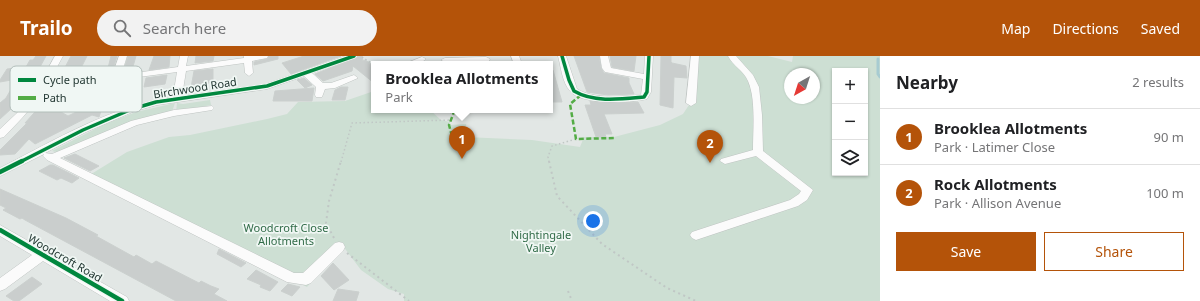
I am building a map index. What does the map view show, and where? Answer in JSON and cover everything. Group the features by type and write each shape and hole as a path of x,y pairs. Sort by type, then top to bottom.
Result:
{"street":[{"path":"54,66 59,56"},
{"path":"120,66 123,56"},
{"path":"177,99 184,56"},
{"path":"142,75 264,56"},
{"name":"Birchwood Road","path":"142,106 156,102 267,86 354,56"},
{"path":"562,56 574,90 581,95 592,98 644,98 647,92 649,56"},
{"path":"604,56 606,68 608,70 648,76"},
{"path":"691,104 695,56"},
{"path":"732,56 751,78 756,88 758,152"},
{"path":"248,58 249,72"},
{"path":"415,61 422,58"},
{"path":"445,60 486,59"},
{"path":"306,72 320,91 354,78"},
{"name":"Birchwood Road","path":"51,158 134,123 209,108"},
{"path":"0,135 22,112"},
{"name":"Birchwood Road","path":"0,172 41,150 124,112"},
{"path":"41,150 51,158 292,278 306,279 339,247"},
{"path":"725,161 758,152"},
{"path":"696,235 794,203 803,197 807,190 758,152"},
{"name":"Woodcroft Road","path":"0,230 122,301"},
{"path":"0,285 42,255"}],"path":[{"path":"361,56 371,63"},
{"path":"409,301 339,247 326,223 329,202 352,123 455,114"},
{"path":"576,139 552,146 548,157 557,196 602,244 667,288 696,301"},
{"path":"568,290 572,301"}],"green space":[{"path":"696,56 768,56 792,62 793,56 880,56 880,301 404,301 404,294 388,289 361,270 343,246 307,287 88,176 127,152 169,137 190,135 287,114 298,102 345,101 371,92 371,113 433,113 441,120 450,122 450,125 466,124 465,137 532,140 580,147 584,137 614,137 660,125 683,114 691,102"},
{"path":"210,100 211,105 176,112 177,103 183,104"},
{"path":"175,103 172,112 62,151 52,151 105,124 136,112 142,112 142,111"}],"building":[{"path":"36,56 46,56 41,66 27,66 30,60 33,60"},
{"path":"71,56 87,56 82,66 66,66"},
{"path":"111,56 117,56 114,66 108,66"},
{"path":"128,56 136,56 133,66 125,66"},
{"path":"154,56 170,56 169,67 149,70"},
{"path":"196,56 214,56 213,61 195,63"},
{"path":"269,56 278,56 278,59 254,65 254,62 267,59"},
{"path":"304,56 341,56 291,74 282,63"},
{"path":"359,56 362,56 363,61 365,60 371,64 371,81 353,66 352,71 323,81 315,74"},
{"path":"574,56 599,56 601,68 604,73 629,78 629,83 634,94 608,95 587,92"},
{"path":"610,56 636,56 634,71 612,67"},
{"path":"661,56 671,56 672,63 686,66 687,78 674,77 673,108 660,105"},
{"path":"7,69 10,69 10,80 0,82 0,80"},
{"path":"213,69 213,82 208,83 207,86 191,88 194,71"},
{"path":"553,70 562,102 553,102"},
{"path":"167,75 165,84 144,87 146,78"},
{"path":"304,78 312,85 305,88 297,80"},
{"path":"341,87 348,87 345,100 332,100 335,90"},
{"path":"314,88 312,101 273,101 275,91"},
{"path":"10,91 10,110 0,119 0,103 6,98"},
{"path":"590,101 618,103 638,102 644,113 604,114 612,134 605,134 606,137 596,137 585,105 591,105"},
{"path":"35,112 61,112 68,116 76,112 101,112 99,117 92,115 35,144 29,139 15,154 0,155 0,150 27,123 25,123"},
{"path":"75,154 99,166 90,171 64,158"},
{"path":"53,165 79,178 72,183 61,178 57,180 39,171"},
{"path":"0,189 66,218 134,257 136,255 152,264 156,261 199,283 201,281 219,289 214,294 227,301 176,301 22,218 20,219 3,210 6,208 0,205"},
{"path":"219,249 246,263 241,267 217,254"},
{"path":"333,263 349,280 334,290 321,276"},
{"path":"256,270 278,282 270,291 247,279"},
{"path":"32,277 42,284 19,301 14,301 6,296"},
{"path":"288,284 300,287 292,296 281,291"},
{"path":"338,289 359,292 356,301 333,301"}],"waterway":[{"path":"878,59 878,74 880,77"}],"marked path":[{"path":"581,95 570,104 576,139 615,138"},
{"path":"452,136 449,125 454,113"}],"cycle path":[{"path":"142,106 156,102 267,86 354,56"},
{"path":"562,56 574,91 587,97 597,98 644,97 647,92 649,56"},
{"path":"0,172 83,130 125,112"},
{"path":"0,230 122,301"}],"place":[{"name":"Brooklea Allotments","path":"462,159"},
{"name":"Rock Allotments","path":"710,163"}],"park label":[{"name":"Woodcroft Close Allotments","path":"286,234"},
{"name":"Nightingale Valley","path":"541,241"}]}
